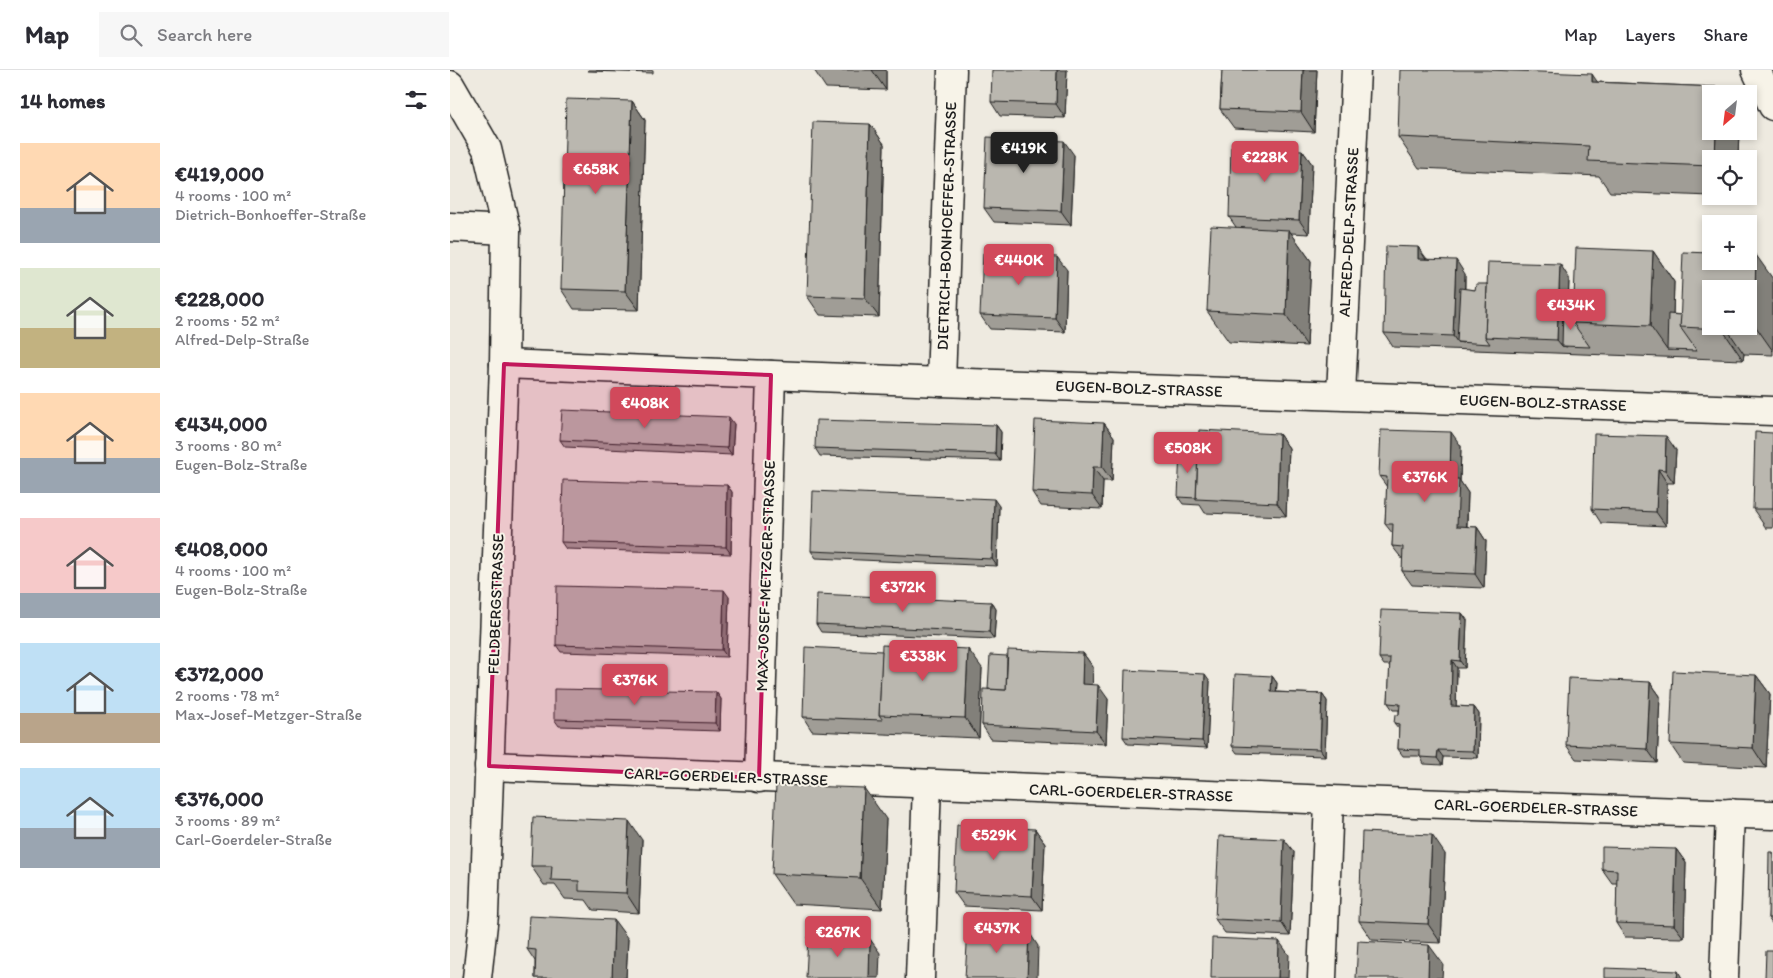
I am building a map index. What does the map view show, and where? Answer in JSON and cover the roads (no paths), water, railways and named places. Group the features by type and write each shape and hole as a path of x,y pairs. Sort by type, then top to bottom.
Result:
{"street":[{"name":"DIETRICH-BONHOEFFER-STRASSE","path":"941,382 952,70"},
{"name":"ALFRED-DELP-STRASSE","path":"1341,395 1356,70"},
{"path":"1756,70 1773,106"},
{"name":"FELDBERGSTRASSE","path":"450,85 488,148 506,230 504,364 490,766 484,915 477,978"},
{"path":"450,227 506,230"},
{"name":"EUGEN-BOLZ-STRASSE","path":"504,364 941,382 1773,411"},
{"name":"MAX-JOSEF-METZGER-STRASSE","path":"759,778 771,375"},
{"name":"CARL-GOERDELER-STRASSE","path":"490,766 1328,800 1773,814"},
{"path":"920,978 927,784"},
{"path":"1322,978 1328,800"},
{"path":"1724,978 1730,813"}]}
